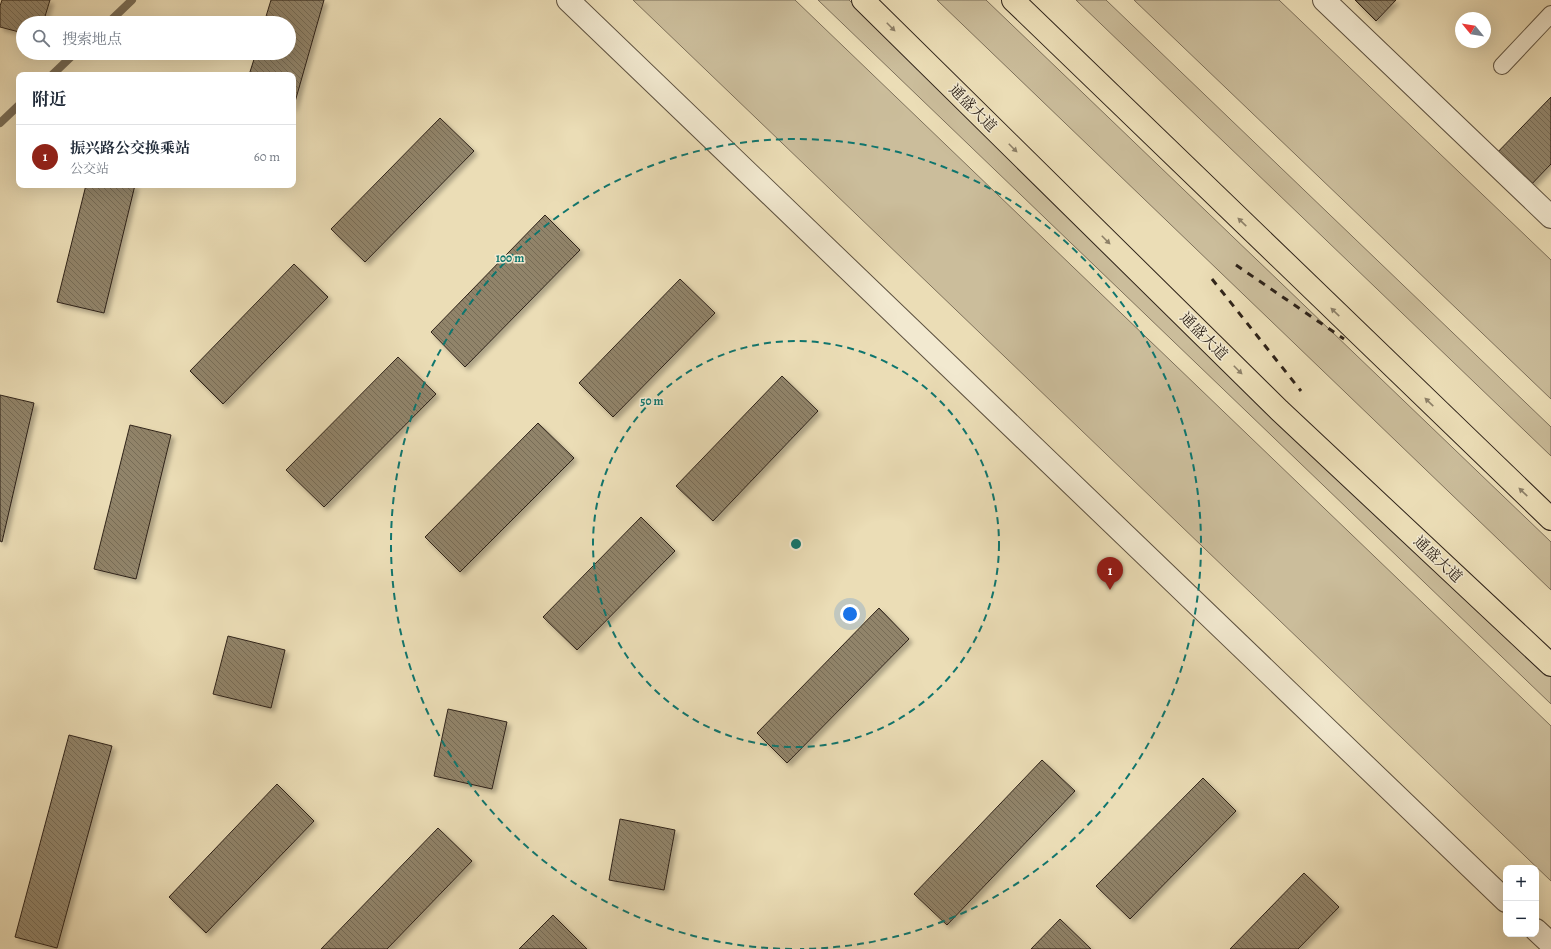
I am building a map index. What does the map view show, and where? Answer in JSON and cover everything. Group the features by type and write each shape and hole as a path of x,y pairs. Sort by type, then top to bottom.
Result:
{"main road":[{"name":"通盛大道","path":"863,0 1279,410 1551,665"},
{"path":"1013,0 1551,519"}],"street":[{"path":"568,0 1503,898"},
{"path":"1324,0 1551,217"},
{"path":"1539,933 1551,944"}],"lane":[{"path":"1502,66 1551,14"}],"shaded area":[{"path":"633,0 795,0 1551,726 1551,881 1539,869 1539,865 1534,865"},
{"path":"818,0 849,0 1551,674 1551,704"},
{"path":"937,0 986,0 1551,542 1551,590"},
{"path":"1076,0 1106,0 1551,427 1551,456"},
{"path":"1134,0 1279,0 1551,260 1551,399"}],"building":[{"path":"2,0 50,0 45,16 16,16 16,31 0,27 0,6"},
{"path":"271,0 324,0 296,98 296,72 250,72 254,60 296,60 296,16 266,16"},
{"path":"1355,0 1396,0 1376,21"},
{"path":"1551,97 1551,164 1526,190 1492,158"},
{"path":"440,118 474,151 365,262 331,229"},
{"path":"85,188 134,188 104,313 57,302"},
{"path":"545,215 580,250 465,367 431,332"},
{"path":"294,264 328,297 223,404 190,371"},
{"path":"680,279 715,313 613,417 579,383"},
{"path":"398,357 436,394 324,507 286,470"},
{"path":"782,376 818,411 713,521 676,486"},
{"path":"0,395 34,403 2,542 0,541"},
{"path":"538,423 574,458 460,572 425,537"},
{"path":"130,425 171,435 136,579 94,569"},
{"path":"641,517 675,551 577,650 543,617"},
{"path":"879,608 909,639 787,763 757,733"},
{"path":"228,636 285,650 271,708 213,694"},
{"path":"448,709 507,722 492,789 434,776"},
{"path":"69,735 112,746 57,948 15,937"},
{"path":"1042,760 1075,791 947,925 914,894"},
{"path":"1203,778 1236,811 1130,919 1096,886"},
{"path":"277,784 314,821 206,933 169,897"},
{"path":"620,819 675,830 664,890 609,880"},
{"path":"438,828 472,861 387,949 321,949"},
{"path":"1304,873 1339,907 1298,949 1230,949"},
{"path":"553,915 587,949 519,949"},
{"path":"1060,919 1091,949 1031,949"}],"waterway":[{"path":"115,16 132,0"},
{"path":"55,72 68,60"},
{"path":"0,123 16,108"}],"railway":[{"path":"1236,265 1344,339"},
{"path":"1212,279 1301,391"}],"place":[{"name":"振兴路公交换乘站","path":"1110,590"}]}
